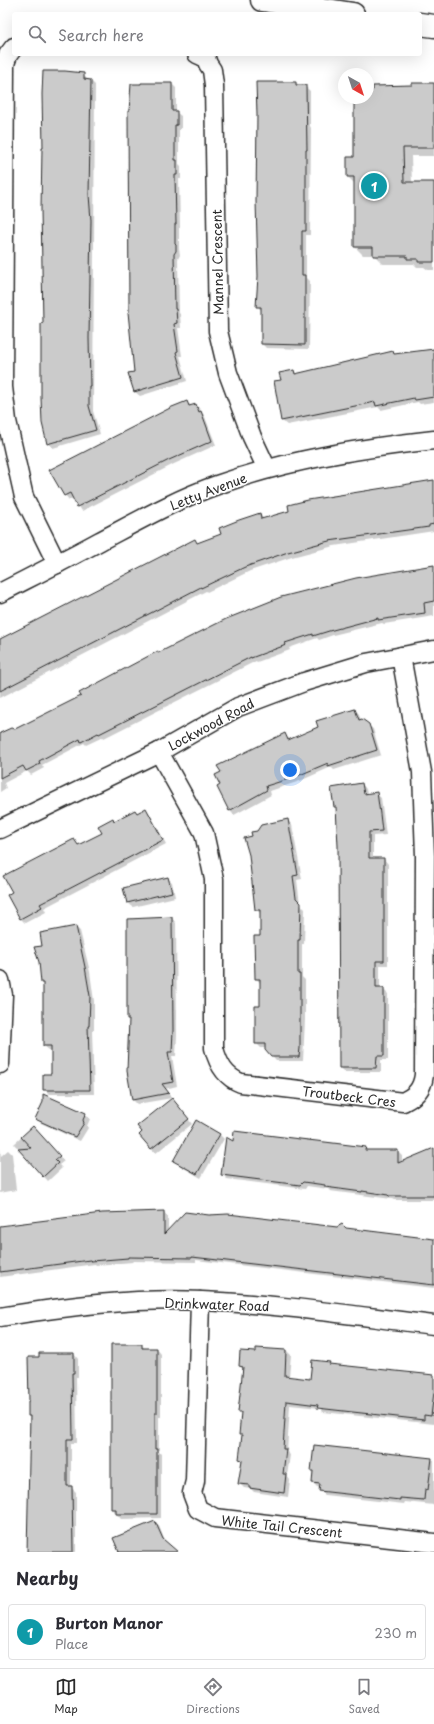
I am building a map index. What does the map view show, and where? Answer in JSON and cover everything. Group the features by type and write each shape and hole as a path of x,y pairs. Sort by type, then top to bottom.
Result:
{"main road":[{"path":"262,0 340,12"},
{"path":"422,24 434,26"}],"street":[{"path":"12,50 8,55 5,64 3,387 7,421 24,497 57,564"},
{"name":"Mannel Crescent","path":"202,56 206,58 212,70 214,85 218,331 228,373 252,437 267,469"},
{"name":"Letty Avenue","path":"0,593 150,514 216,485 267,469 315,458 390,445 434,440"},
{"name":"Lockwood Road","path":"0,829 159,752 238,707 304,682 366,663 434,650"},
{"name":"Troutbeck Cres","path":"159,752 204,833 214,879 214,1048 221,1069 228,1074 232,1080 241,1083 403,1102 415,1096 423,1082 424,1075 425,856 422,772 401,656"},
{"path":"0,980 3,995 0,1064"},
{"name":"Drinkwater Road","path":"0,1317 56,1308 100,1304 200,1301 267,1305 434,1325"},
{"name":"White Tail Crescent","path":"200,1301 196,1481 192,1493 198,1509 215,1518 434,1543"}],"building":[{"path":"43,71 84,73 84,79 91,80 89,195 91,220 89,406 96,430 47,444 42,423 41,398 41,324 43,323 41,209"},
{"path":"256,82 296,82 296,85 306,85 306,231 302,231 302,275 305,275 305,345 261,344 261,307 256,307 258,276 256,201"},
{"path":"172,83 172,111 177,111 177,125 175,125 175,160 177,160 177,175 175,175 176,251 174,254 175,309 177,323 174,324 178,351 176,352 183,377 134,392 128,373 134,372 128,312 128,111 131,84"},
{"path":"412,83 434,83 434,148 403,148 404,182 434,182 434,262 418,262 418,259 407,259 407,256 373,256 373,247 354,247 354,177 347,177 347,157 354,157 354,104 374,104 374,86 412,85"},
{"path":"434,349 434,397 415,400 414,398 376,406 375,402 281,421 274,381 281,380 279,373 294,370 295,374 393,351 394,354"},
{"path":"187,401 189,406 196,404 199,412 201,411 212,441 169,460 77,507 70,493 64,496 49,470 172,407"},
{"path":"434,480 434,524 429,525 429,527 329,541 288,552 245,567 201,587 0,691 0,639 195,539 197,543 221,534 219,528 239,520 260,513 261,519 289,511 288,505 308,500"},
{"path":"434,565 434,601 424,603 425,613 378,620 378,618 313,636 313,634 285,643 286,645 251,657 99,734 98,733 81,742 80,739 39,761 40,764 26,771 23,766 0,778 0,733 11,728 15,729 81,696 79,693 158,651 158,653 226,619 281,597 356,578"},
{"path":"355,709 359,720 362,719 369,724 377,750 328,766 328,763 295,777 266,786 267,790 229,811 217,787 220,785 215,775 221,772 217,766 285,733 288,740 318,727 316,721"},
{"path":"362,783 364,794 377,792 382,831 369,832 369,858 384,858 384,961 376,961 376,988 384,988 384,1056 377,1056 376,1068 339,1068 338,846 336,807 334,807 331,788"},
{"path":"146,808 163,840 40,904 42,907 20,919 7,895 12,892 3,876 74,839 78,845 102,833 98,826 113,818 114,821 135,810 137,813"},
{"path":"288,819 298,875 293,876 296,898 301,903 300,940 298,940 298,974 300,974 300,1048 299,1057 271,1057 265,1050 265,1044 255,1044 255,1006 260,1006 260,979 255,979 254,936 260,936 260,910 255,910 249,855 244,838 252,836 251,832 257,831 261,825"},
{"path":"168,877 172,892 127,903 123,888"},
{"path":"172,917 173,1030 172,1052 168,1052 173,1082 162,1084 169,1093 132,1100 127,1071 129,1019 127,1019 127,919"},
{"path":"76,926 90,996 88,1026 90,1090 43,1090 43,1074 51,1074 51,1046 43,1046 43,983 41,983 39,962 34,947 42,946 40,933"},
{"path":"43,1094 86,1113 83,1120 84,1123 75,1137 35,1119 43,1102"},
{"path":"172,1098 189,1119 151,1149 139,1135 142,1132 137,1126"},
{"path":"196,1120 220,1134 197,1174 173,1161"},
{"path":"33,1126 60,1156 55,1160 58,1163 43,1177 18,1149 31,1148 21,1137"},
{"path":"234,1131 366,1147 365,1150 398,1150 398,1163 434,1148 434,1196 389,1196 325,1187 325,1185 303,1182 300,1185 221,1175 226,1137 233,1141"},
{"path":"164,1211 164,1234 185,1212 209,1215 228,1214 337,1227 342,1224 346,1228 434,1239 434,1285 192,1257 128,1257 90,1260 0,1272 0,1226 102,1213"},
{"path":"111,1344 142,1344 142,1348 157,1348 157,1413 155,1413 155,1449 157,1449 157,1514 116,1514 116,1509 111,1509"},
{"path":"256,1348 286,1350 285,1376 310,1379 312,1360 330,1362 329,1364 434,1375 434,1392 431,1416 424,1415 424,1420 317,1408 318,1405 286,1401 283,1449 286,1449 283,1474 286,1474 284,1493 249,1488 249,1485 238,1484 242,1460 239,1459 242,1435 239,1435 241,1412 238,1412 243,1367 239,1366 240,1351 256,1352"},
{"path":"39,1353 74,1353 74,1373 72,1373 73,1439 67,1439 67,1486 72,1486 73,1552 27,1552 30,1416 28,1416 28,1357 39,1357"},
{"path":"314,1445 432,1458 428,1490 425,1489 424,1500 400,1498 400,1500 319,1491 320,1484 312,1483 313,1471 311,1471"},
{"path":"155,1521 163,1539 178,1552 119,1552 113,1538"}],"place":[{"name":"Burton Manor","path":"374,186"}]}
